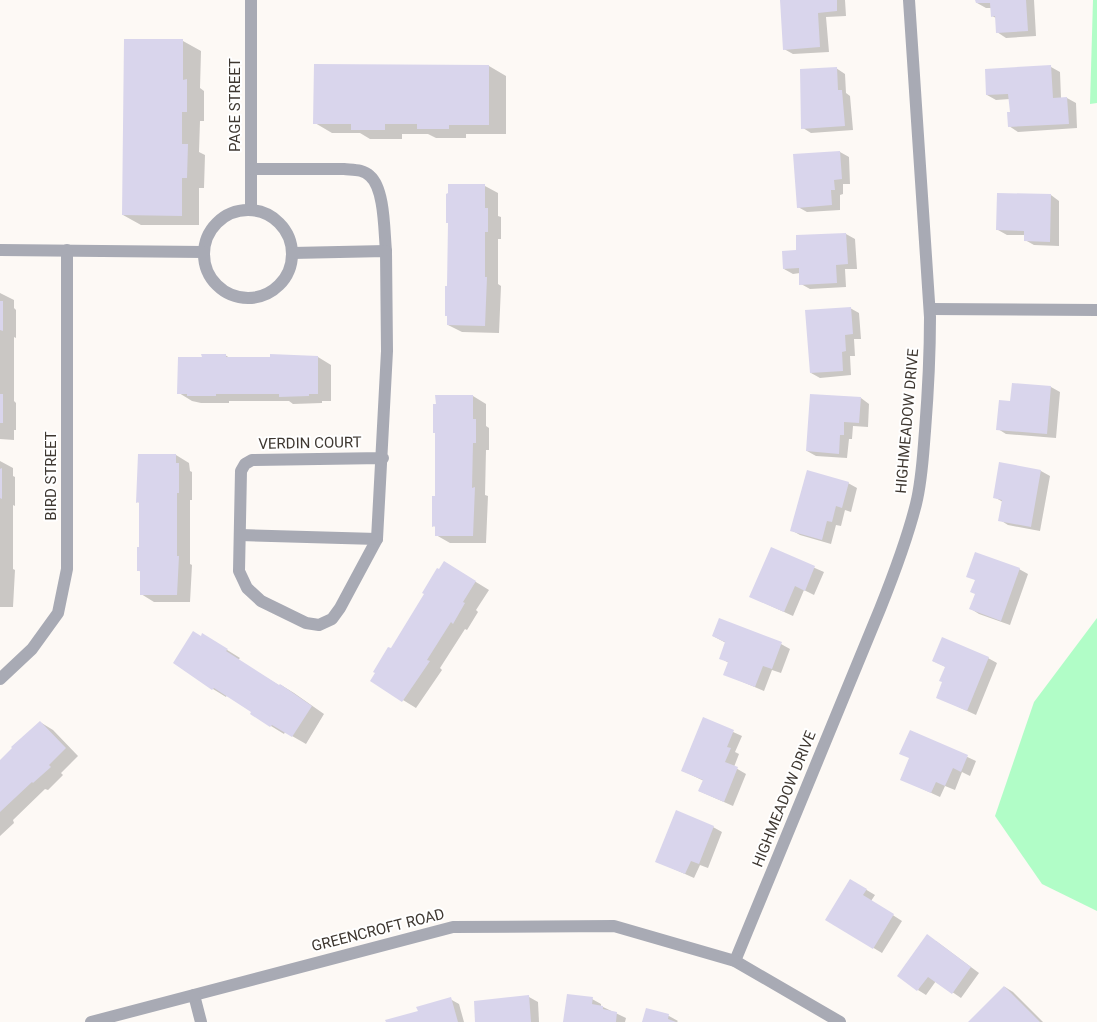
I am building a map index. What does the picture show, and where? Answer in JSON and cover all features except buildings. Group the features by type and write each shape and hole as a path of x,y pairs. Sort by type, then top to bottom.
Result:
{"street":[{"name":"PAGE STREET","path":"251,0 251,210"},
{"name":"HIGHMEADOW DRIVE","path":"735,961 880,609 905,542 916,502 923,463 930,360 930,309 909,0"},
{"name":"VERDIN COURT","path":"251,169 344,169 359,170 370,176 377,187 382,205 386,251 387,352 383,458 377,539 340,608 332,619 319,624 306,623 261,601 248,588 239,571 241,470 245,464 252,460 383,458"},
{"path":"251,210 264,212 275,219 287,234 292,253 290,267 284,280 274,290 261,296 248,298 233,296 221,289 212,279 205,266 204,252 206,238 213,226 224,216 237,211 251,210"},
{"path":"0,250 204,252"},
{"name":"BIRD STREET","path":"0,679 32,649 58,613 67,569 68,250"},
{"path":"292,253 386,251"},
{"path":"930,309 1097,310"},
{"path":"240,535 377,539"},
{"name":"GREENCROFT ROAD","path":"91,1022 453,927 614,926 735,961 840,1022"},
{"path":"194,995 202,1022"}],"green space":[{"path":"1093,0 1097,0 1097,103 1090,104"},
{"path":"1097,618 1097,911 1042,884 995,816 1034,702"}]}
